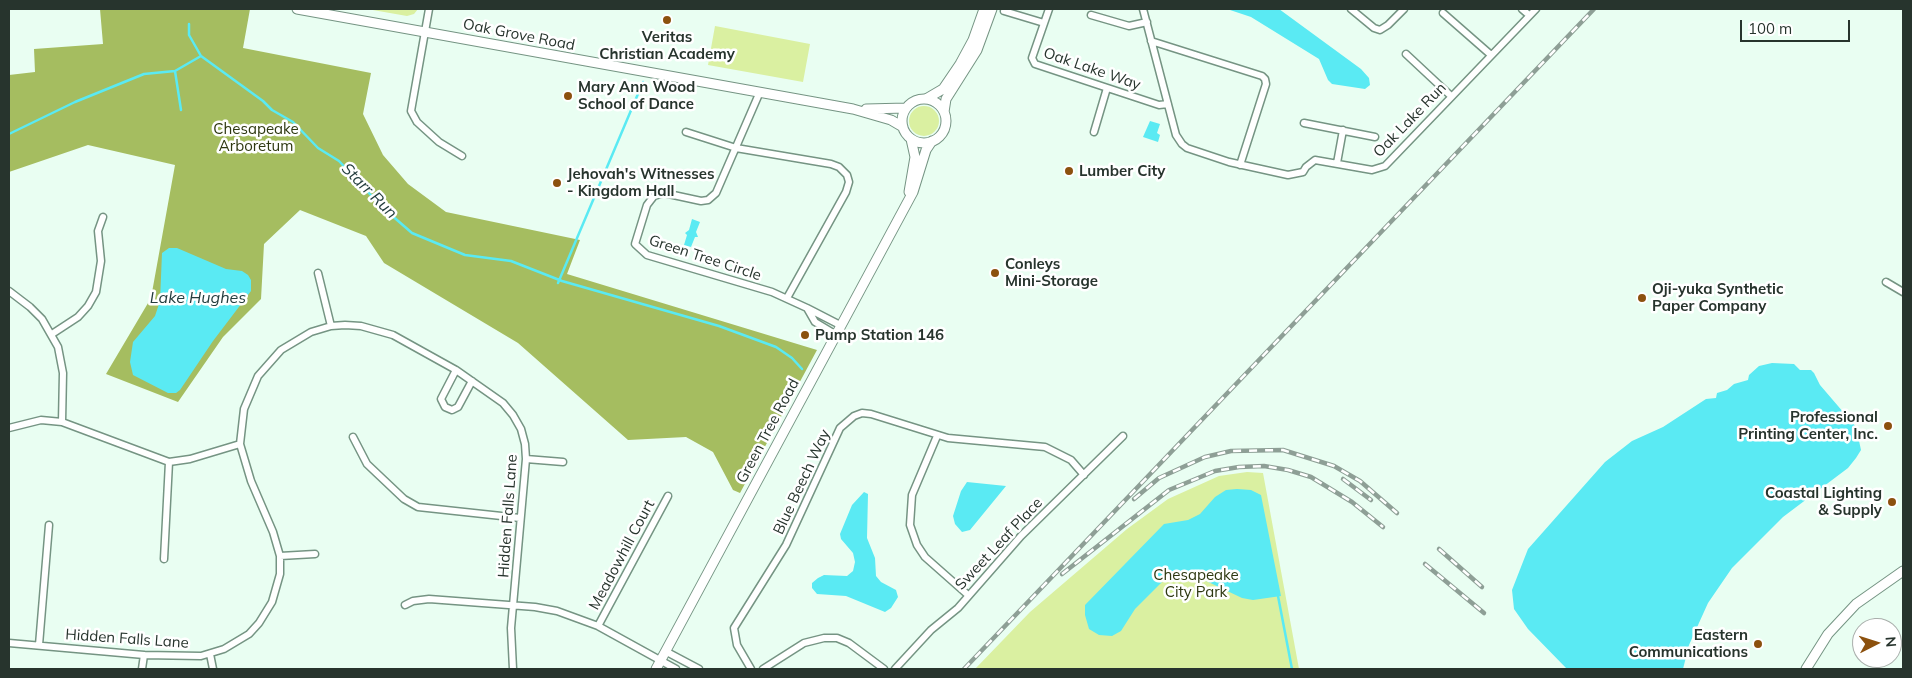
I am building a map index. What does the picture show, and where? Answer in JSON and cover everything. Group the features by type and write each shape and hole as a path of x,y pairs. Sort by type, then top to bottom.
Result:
{"street":[{"name":"Oak Grove Road","path":"297,9 759,94 853,109 891,120 903,127"},
{"path":"429,9 412,114 417,122 439,142 462,156"},
{"path":"926,99 943,89 960,64 973,40 984,9"},
{"path":"944,113 946,99 977,50 992,9"},
{"name":"Oak Lake Way","path":"1049,9 1032,58 1033,63 1159,105 1168,104"},
{"name":"Oak Lake Run","path":"1143,9 1176,135 1184,146 1240,165 1288,175 1303,172 1315,160 1372,170 1382,169 1536,9"},
{"path":"1351,9 1374,28 1380,30 1388,25 1404,9"},
{"path":"1522,9 1529,16"},
{"path":"1004,11 1044,23"},
{"path":"1443,13 1491,55"},
{"path":"1091,15 1129,26 1147,22"},
{"path":"1152,41 1262,76 1265,79 1266,84 1240,165"},
{"path":"1406,54 1451,96"},
{"path":"1094,132 1107,88"},
{"name":"Green Tree Circle","path":"759,94 712,198 701,201 664,193 654,196 647,205 635,244 647,255 787,298 807,308 838,330"},
{"path":"926,99 938,103 946,120 944,131 932,141 921,143 911,139 903,127 902,116 906,108 916,100 926,99"},
{"name":"Oak Grove Road","path":"853,109 906,108"},
{"path":"1304,122 1375,136"},
{"path":"1337,163 1343,130"},
{"path":"686,132 736,148 832,164 839,167 847,175 849,182 846,192 787,298"},
{"name":"Green Tree Road","path":"905,206 916,157 911,139"},
{"name":"Green Tree Road","path":"658,665 917,184 926,150 932,141"},
{"path":"52,334 78,317 96,292 101,261 98,232 103,218"},
{"path":"318,273 331,326"},
{"path":"1886,282 1903,292"},
{"path":"9,291 30,307 52,334 58,346 63,373 62,422"},
{"name":"Hidden Falls Lane","path":"9,643 144,655 201,656 237,643 249,634 265,615 277,588 280,556 273,532 251,481 240,444 240,426 249,392 268,362 296,340 331,326 361,326 384,332 456,370 503,403 514,415 525,444 526,459 511,628 513,669"},
{"path":"456,370 441,399 445,407 452,410 458,407 472,381"},
{"name":"Blue Beech Way","path":"751,669 737,645 734,628 786,545 840,428 854,416 862,413 871,414 937,436 1045,447 1070,460 1084,474"},
{"path":"9,428 41,420 62,422 169,462 190,459 240,444"},
{"path":"937,436 912,495 910,525 917,545 925,557 968,595"},
{"name":"Sweet Leaf Place","path":"895,669 931,630 958,608 1021,536 1123,436"},
{"path":"353,437 367,464 404,499 418,507 520,518"},
{"path":"526,459 563,462"},
{"path":"164,559 169,462"},
{"name":"Meadowhill Court","path":"598,626 668,496"},
{"path":"39,645 49,526"},
{"path":"280,556 315,554"},
{"path":"1806,669 1828,634 1856,604 1903,571"},
{"path":"405,605 421,599 514,605 557,612 598,626 658,665 676,669"},
{"path":"763,669 804,643 824,638 837,638 849,643 884,669"},
{"path":"665,651 699,669"},
{"path":"210,654 213,669"},
{"path":"142,669 144,655"}],"green space":[{"name":"Chesapeake Arboretum","path":"100,9 250,9 243,48 371,73 363,114 383,155 408,184 446,212 580,240 567,274 817,350 740,493 733,490 713,452 686,437 628,440 518,343 384,263 366,236 300,210 264,244 261,299 223,337 178,402 106,374 151,298 175,165 88,145 9,172 9,75 35,72 34,49 103,44"},
{"path":"367,9 418,9 414,14 407,16"},
{"path":"715,26 810,44 803,82 708,65"},
{"path":"924,106 930,107 938,115 938,127 930,135 924,136 918,135 910,127 909,121 910,115 918,107"},
{"name":"Chesapeake City Park","path":"1247,472 1263,473 1299,669 975,669 1030,612 1127,529 1168,499 1219,476"}],"water":[{"path":"1227,9 1279,9 1361,69 1369,78 1370,85 1365,89 1332,84 1328,80 1319,59 1251,17"},
{"path":"1150,121 1160,124 1157,133 1160,135 1158,142 1143,137"},
{"path":"692,219 700,222 696,232 698,237 695,237 691,247 684,245 687,235 685,233 689,230"},
{"name":"Lake Hughes","path":"169,248 177,248 226,269 242,271 251,280 251,291 176,393 168,393 133,375 130,362 133,342 155,316 160,301 162,253"},
{"path":"1772,363 1794,364 1800,370 1811,370 1814,373 1820,385 1856,427 1861,450 1856,458 1848,468 1783,517 1732,568 1708,603 1689,645 1683,669 1567,669 1528,629 1514,609 1512,590 1528,549 1605,462 1632,441 1663,427 1706,399 1716,398 1717,393 1727,390 1734,384 1748,380 1749,375 1759,366"},
{"path":"967,482 1006,486 970,530 962,532 955,524 953,516 961,491"},
{"path":"1226,490 1251,490 1261,495 1281,596 1253,600 1242,598 1202,579 1187,575 1174,576 1164,580 1135,609 1121,631 1112,636 1099,635 1089,629 1085,615 1085,605 1164,524 1188,520 1200,514 1215,497"},
{"path":"864,492 868,494 867,538 875,558 876,576 881,582 896,590 898,597 891,608 885,612 846,596 817,594 812,588 812,583 824,575 847,576 853,571 855,562 853,553 841,539 840,534 852,505"}],"waterway":[{"name":"Starr Run","path":"189,24 189,35 201,56"},
{"name":"Starr Run","path":"9,134 75,102 144,74 175,71 201,56 263,101 272,110 293,122 318,148 339,161 382,207 412,233 465,255 511,261 562,281 719,326 776,347 792,358 802,369"},
{"path":"175,71 181,110"},
{"name":"Starr Run","path":"558,283 643,82"},
{"path":"1278,596 1292,669"}],"railway":[{"path":"964,669 1594,9"},
{"path":"1134,499 1159,478 1205,457 1231,451 1283,450 1334,466 1360,481 1397,513"},
{"path":"1062,574 1169,490 1215,471 1239,467 1264,466 1288,470 1311,477 1352,502 1383,527"},
{"path":"1343,479 1371,500"},
{"path":"1439,549 1482,587"},
{"path":"1425,564 1484,613"}],"place":[{"name":"Veritas Christian Academy","path":"667,20"},
{"name":"Mary Ann Wood School of Dance","path":"568,96"},
{"name":"Lumber City","path":"1069,171"},
{"name":"Jehovah's Witnesses - Kingdom Hall","path":"557,183"},
{"name":"Conleys Mini-Storage","path":"995,273"},
{"name":"Oji-yuka Synthetic Paper Company","path":"1642,298"},
{"name":"Pump Station 146","path":"805,335"},
{"name":"Professional Printing Center, Inc.","path":"1888,426"},
{"name":"Coastal Lighting & Supply","path":"1892,502"},
{"name":"Eastern Communications","path":"1758,644"}]}
